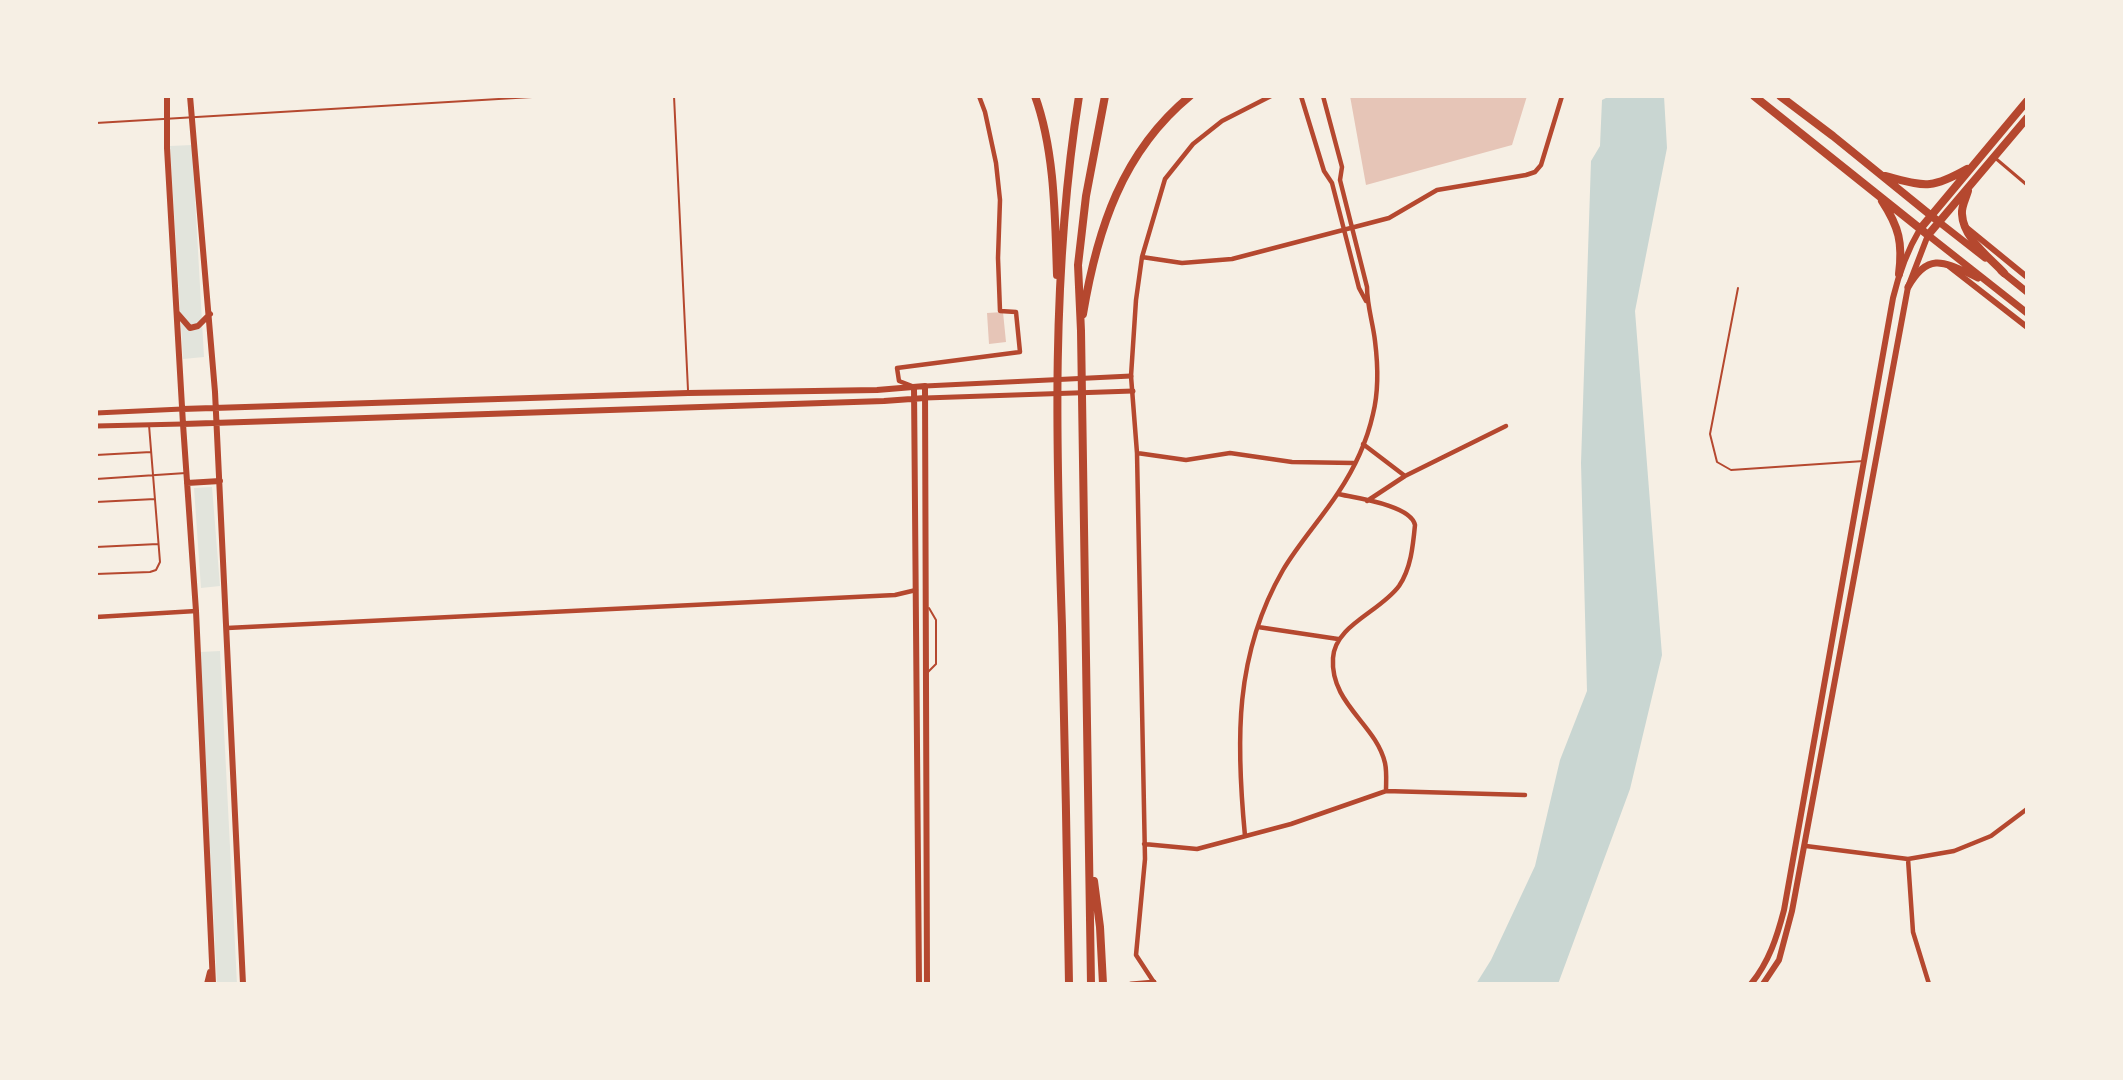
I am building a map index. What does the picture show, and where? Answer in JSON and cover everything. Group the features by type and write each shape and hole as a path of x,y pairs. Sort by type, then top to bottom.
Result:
{"highway":[{"path":"1035,96 1047,147 1055,207 1059,324"},
{"path":"1069,984 1056,419 1066,192 1079,96"},
{"path":"1091,984 1081,331 1078,265 1086,195 1105,96"},
{"path":"1081,331 1090,274 1107,216 1122,182 1137,153 1157,126 1190,96"},
{"path":"1754,96 1928,235 2027,118"},
{"path":"1780,96 1939,222"},
{"path":"1920,229 2027,101"},
{"path":"1883,176 1919,185 1933,185 1972,166"},
{"path":"1970,185 1962,213 1965,227 1976,244 2004,273"},
{"path":"1878,195 1893,217 1898,230 1901,256 1899,274"},
{"path":"1089,844 1100,927 1103,984"}],"main road":[{"path":"167,96 167,148 196,611 213,984"},
{"path":"190,96 210,314 217,424 243,984"},
{"path":"1939,222 2027,292"},
{"path":"1965,227 2027,277"},
{"path":"1751,984 1767,960 1778,933 1792,872 1899,274 1920,229"},
{"path":"1763,984 1779,960 1787,936 1806,846 1908,287 1928,235 2027,313"},
{"path":"1908,287 1924,265 1932,263 1947,265 1991,285"},
{"path":"1947,265 2027,327"},
{"path":"176,313 190,328 198,326 210,314"},
{"path":"182,410 688,393 877,390 925,386 927,984"},
{"path":"914,387 919,984"},
{"path":"183,424 925,398"},
{"path":"187,483 220,481"},
{"path":"242,950 248,984"},
{"path":"207,984 212,965"}],"street":[{"path":"914,387 898,381 897,368 1020,352 1016,312 1000,311 998,258 1000,200 996,163 985,112 979,96"},
{"path":"1155,983 1136,955 1145,859 1137,453 1131,376 1136,300 1142,257 1165,179 1193,144 1222,121 1271,96"},
{"path":"1300,96 1324,171 1332,183 1359,288 1367,304"},
{"path":"1245,836 1239,752 1240,708 1246,668 1264,608 1282,571 1338,494 1363,444 1374,412 1378,376 1375,339 1367,304 1367,287 1340,180 1342,167 1323,96"},
{"path":"1142,257 1182,263 1232,259 1389,218 1437,190 1514,178 1534,172 1541,165 1544,157 1562,96"},
{"path":"1994,157 2027,185"},
{"path":"925,386 1131,376"},
{"path":"925,398 1132,391"},
{"path":"96,413 182,410"},
{"path":"96,426 183,424"},
{"path":"1367,501 1405,476 1506,426"},
{"path":"1363,444 1405,476"},
{"path":"1137,453 1186,460 1230,453 1292,462 1354,463"},
{"path":"1338,494 1396,508 1410,515 1415,525 1411,558 1406,573 1392,595 1348,628 1338,639 1333,658 1335,676 1348,707 1369,733 1385,763 1386,791"},
{"path":"227,628 895,595 916,590"},
{"path":"96,617 196,611"},
{"path":"1258,627 1338,639"},
{"path":"1144,844 1197,849 1292,824 1386,791 1525,795"},
{"path":"1806,846 1908,860 1954,851 1991,836 2027,809"},
{"path":"1908,860 1913,932 1929,984"},
{"path":"1131,984 1155,983"}],"lane":[{"path":"96,123 549,96"},
{"path":"674,96 688,393"},
{"path":"1738,288 1710,434 1717,462 1731,470 1864,461"},
{"path":"96,574 156,570 160,562 149,425"},
{"path":"96,455 151,452"},
{"path":"96,479 186,473"},
{"path":"96,502 155,499"},
{"path":"96,547 158,544"},
{"path":"926,604 936,620 936,664 926,674"}],"shaded area":[{"path":"1610,96 1664,96 1667,148 1635,311 1662,655 1630,789 1558,984 1476,984 1491,960 1535,866 1560,760 1587,691 1581,463 1591,161 1600,146 1602,100"},
{"path":"192,145 204,357 183,359 170,146"},
{"path":"212,487 220,586 201,588 194,488"},
{"path":"220,651 237,984 217,984 200,652"}],"building":[{"path":"1350,96 1527,96 1512,145 1366,185"},
{"path":"1003,312 1006,342 989,344 987,313"}]}
